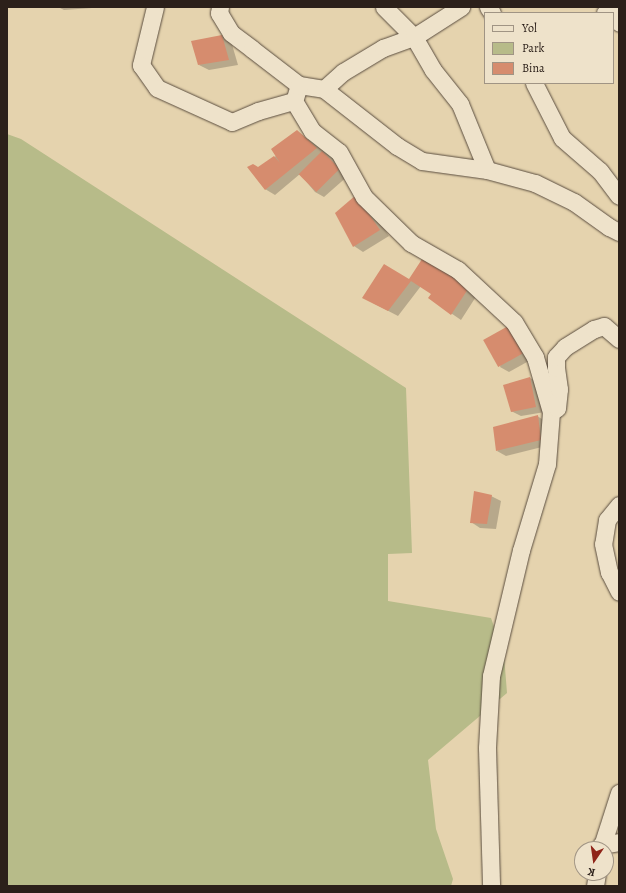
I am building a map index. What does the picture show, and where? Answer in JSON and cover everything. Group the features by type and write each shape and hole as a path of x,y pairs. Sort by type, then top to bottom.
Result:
{"street":[{"path":"155,7 141,65 157,88 232,122 297,93 324,89 343,72 383,48 414,37 456,9"},
{"path":"220,7 219,13 231,33 297,93 312,131 339,152 364,197 411,244 458,270 514,322 535,357 551,412 547,464 520,550 491,676 487,748 491,886"},
{"path":"384,7 414,37 433,70 460,104 487,170"},
{"path":"606,12 612,7 619,24"},
{"path":"542,88 562,138 600,171 619,196"},
{"path":"324,89 397,146 422,161 487,170 535,183 574,202 609,227 619,232"},
{"path":"551,412 557,408 559,390 556,357 565,346 594,329 604,326 619,339"},
{"path":"619,504 613,526 603,544 609,572 619,592"},
{"path":"603,841 619,793"}],"green space":[{"path":"7,134 21,139 406,388 412,553 388,554 388,601 491,618 504,655 507,693 428,760 436,829 453,879 451,886 7,886"}],"building":[{"path":"222,35 229,60 198,65 191,41"},
{"path":"297,130 317,148 265,190 247,167 253,164 258,167 274,156 280,163 271,149"},
{"path":"322,151 340,169 316,192 299,174"},
{"path":"356,195 380,230 353,247 335,213"},
{"path":"426,253 470,286 451,315 428,298 431,294 411,281 388,311 362,298 384,264 409,279"},
{"path":"512,324 527,351 498,367 483,340"},
{"path":"530,377 536,407 511,412 503,385"},
{"path":"538,415 541,440 496,451 493,427"},
{"path":"474,491 492,495 487,524 470,523"}]}
